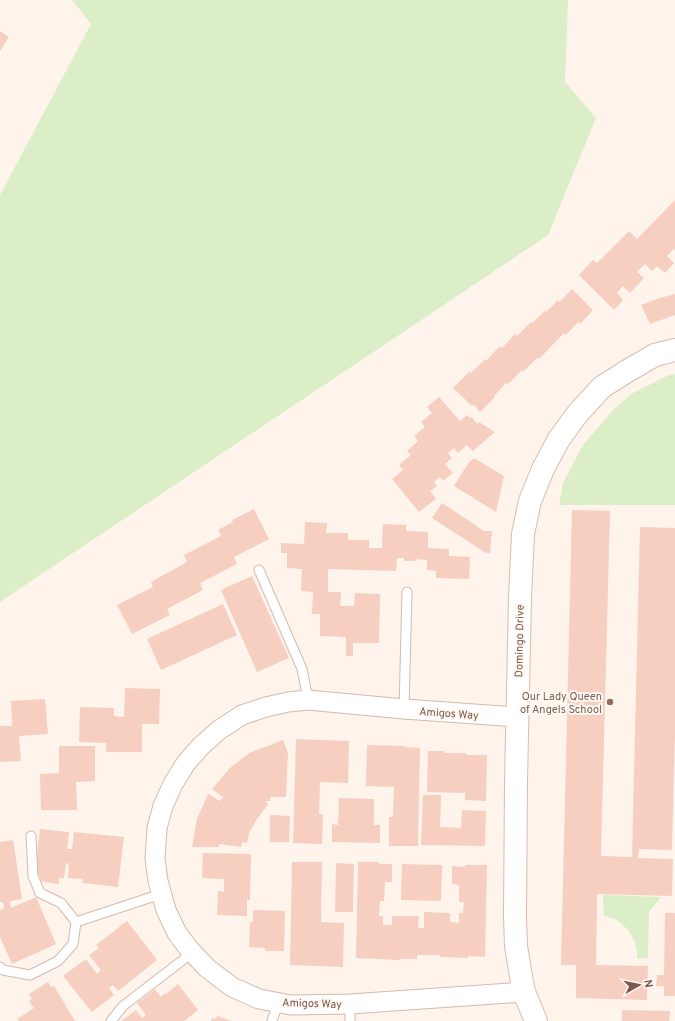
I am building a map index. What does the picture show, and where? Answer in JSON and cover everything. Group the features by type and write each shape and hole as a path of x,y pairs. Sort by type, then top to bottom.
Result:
{"street":[{"name":"Domingo Drive","path":"536,1021 524,992 516,946 515,917 516,782 523,534 530,501 543,469 559,439 574,418 602,387 655,355 675,350"},
{"name":"Amigos Way","path":"518,717 404,710 308,700 288,702 242,715 219,730 201,746 186,763 173,784 163,806 157,828 155,859 161,894 166,910 177,933 192,953 207,968 232,987 259,998 278,1003 350,1013 524,992"}],"lane":[{"path":"259,570 302,669 308,700"},
{"path":"404,710 407,592"},
{"path":"0,967 3,970 30,975 58,961 73,944 76,922 61,903 40,893 33,876 31,836"},
{"path":"76,922 161,894"},
{"path":"111,1021 123,1006 192,953"},
{"path":"272,1021 278,1003"}],"green space":[{"path":"72,0 568,0 565,82 596,118 548,235 0,602 0,195 91,24"},
{"path":"675,374 675,505 559,505 563,483 583,445 614,409 631,394 669,375"},
{"path":"603,895 661,897 649,912 648,958 637,959 635,942 630,932 616,920 604,916"}],"building":[{"path":"0,31 9,37 0,51"},
{"path":"675,200 675,250 674,249 667,256 674,263 665,273 657,266 652,271 645,264 637,272 644,278 630,293 623,286 617,293 623,300 614,310 579,275 593,260 597,263 629,231 637,239"},
{"path":"572,289 593,310 580,324 578,322 566,335 564,333 539,359 537,358 523,372 522,370 508,384 506,383 480,412 474,405 472,406 453,388 470,371 471,373 485,359 486,361 500,346 502,348 515,334 517,336 531,322 532,323 545,311 546,312 558,300 560,302"},
{"path":"675,294 675,315 650,324 641,305"},
{"path":"439,397 460,421 467,415 470,418 472,417 477,424 479,422 495,432 473,451 467,445 458,453 454,448 448,453 452,458 445,464 453,473 443,481 440,477 434,482 437,486 430,491 436,499 419,512 392,479 403,470 399,465 411,455 407,451 418,441 414,436 425,427 421,422 432,413 427,407"},
{"path":"474,458 504,476 496,512 454,486 469,462"},
{"path":"442,503 484,531 492,531 490,553 486,553 432,518"},
{"path":"254,509 269,539 234,557 237,564 200,583 203,590 167,609 170,615 132,634 117,605 153,587 151,582 187,562 184,555 221,536 218,530 233,522 232,520"},
{"path":"572,510 610,511 601,856 632,857 640,527 675,528 675,734 672,850 639,849 638,858 673,859 672,896 597,894 596,965 648,966 647,1000 576,998 576,965 561,965"},
{"path":"305,522 327,523 326,533 348,533 348,540 369,540 369,548 382,548 383,524 406,525 406,531 428,532 428,548 449,549 449,556 470,557 469,579 436,578 436,571 427,570 427,560 415,559 415,561 404,561 404,558 397,558 396,571 328,569 328,592 341,592 340,606 354,606 355,593 380,594 379,643 353,643 353,656 346,656 346,637 320,636 320,614 312,614 313,592 301,591 302,569 287,568 287,553 281,553 281,543 304,544"},
{"path":"252,576 289,658 257,672 221,590"},
{"path":"223,604 237,635 161,670 147,639"},
{"path":"125,688 160,689 159,724 142,724 142,752 106,752 106,743 79,742 80,707 114,708 114,716 124,717"},
{"path":"45,699 48,734 19,736 21,761 0,762 0,726 12,726 11,701"},
{"path":"296,739 349,741 348,783 320,782 319,814 323,814 322,844 293,843"},
{"path":"283,740 288,753 286,797 270,797 270,801 265,801 268,804 249,833 247,843 242,842 241,847 219,844 219,847 192,847 197,819 208,794 220,801 223,797 212,789 230,768 249,753"},
{"path":"367,745 420,748 418,846 389,846 389,817 393,817 394,787 366,786"},
{"path":"59,746 95,746 95,781 76,782 77,810 41,810 40,774 59,773"},
{"path":"428,751 466,753 466,755 487,755 486,801 465,800 465,793 427,792"},
{"path":"423,795 441,795 440,827 461,828 462,810 486,811 485,846 421,845"},
{"path":"339,798 374,799 374,825 380,825 380,843 332,842 332,824 338,825"},
{"path":"270,815 290,816 289,842 270,842"},
{"path":"40,829 69,832 67,849 72,849 74,832 124,837 118,887 82,883 83,879 68,878 69,864 66,863 64,878 59,878 59,884 39,881 40,876 35,875"},
{"path":"13,840 22,899 10,901 11,908 36,897 56,944 12,964 0,937 0,910 4,909 3,902 0,902 0,842"},
{"path":"203,853 251,854 250,900 247,900 247,916 217,915 218,891 224,892 224,879 202,878"},
{"path":"292,862 322,862 321,922 344,923 343,967 290,965"},
{"path":"358,862 379,862 379,864 392,864 392,882 385,882 384,901 380,901 379,916 383,916 383,925 392,925 392,916 419,916 418,928 424,928 424,912 450,913 450,922 459,923 459,913 463,913 464,902 459,902 459,885 452,884 452,866 465,867 465,865 487,865 485,957 468,956 468,958 440,957 440,955 417,955 417,959 400,960 356,958"},
{"path":"336,863 354,864 353,912 335,912"},
{"path":"402,864 442,865 441,901 401,900"},
{"path":"253,910 285,911 284,951 265,951 265,948 249,947 250,922 253,922"},
{"path":"665,913 675,913 675,996 664,996 664,986 656,986 657,975 664,975"},
{"path":"127,921 157,960 118,991 113,985 109,988 114,995 92,1012 63,976 86,959 97,974 101,970 89,955 99,948 96,945"},
{"path":"48,982 51,987 54,986 75,1021 19,1021 17,1019 34,1008 29,1001 32,999 29,994"},
{"path":"178,984 198,1010 184,1021 121,1021 136,1010 142,1018 146,1015 137,1003 155,989 161,997"},
{"path":"622,1010 670,1011 669,1021 622,1021"},
{"path":"217,1016 232,1021 211,1021 212,1018 216,1019"}],"place":[{"name":"Our Lady Queen of Angels School","path":"610,702"}]}
